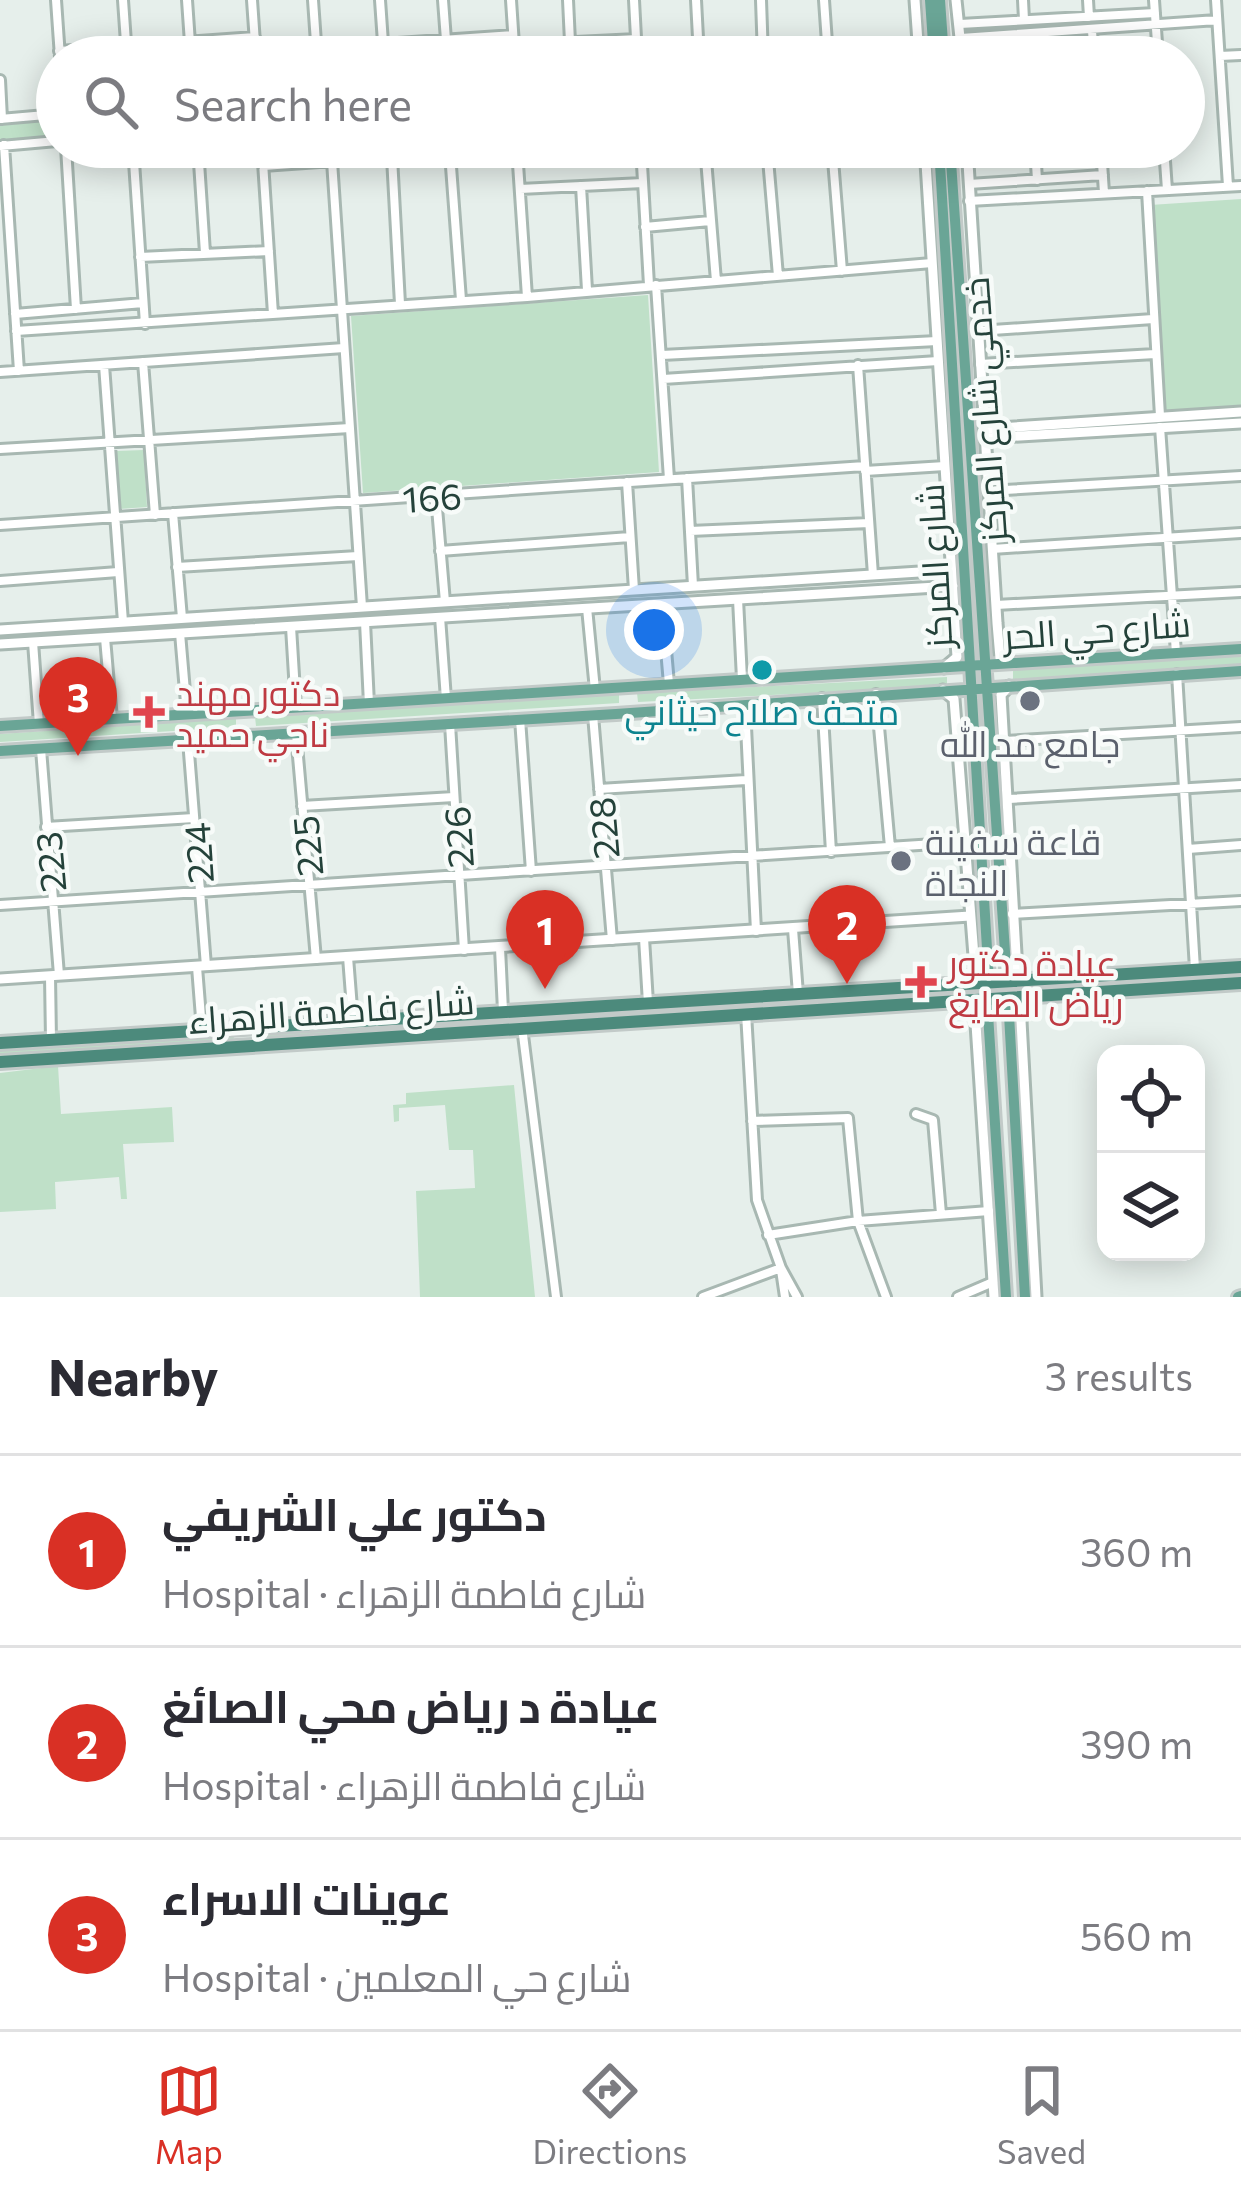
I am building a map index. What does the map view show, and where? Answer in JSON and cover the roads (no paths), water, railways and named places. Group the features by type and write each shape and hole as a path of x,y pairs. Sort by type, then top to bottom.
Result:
{"highway":[{"name":"شارع فاطمة الزهراء","path":"0,1043 1241,967"},
{"path":"1168,987 1169,970"},
{"path":"1146,972 1148,988"},
{"name":"شارع فاطمة الزهراء","path":"0,1062 1241,983"},
{"path":"912,987 912,1003"},
{"path":"892,988 893,1004"},
{"path":"256,1027 252,1035 256,1043"},
{"path":"233,1028 234,1045"}],"main road":[{"path":"930,0 933,36"},
{"path":"940,0 943,36"},
{"name":"شارع المركز","path":"939,168 942,312 963,667 971,687 978,800 980,980"},
{"name":"شارع المركز","path":"952,168 991,624 989,686 1004,825 1010,978"},
{"path":"960,282 974,281"},
{"name":"شارع حي الحر","path":"0,726 1240,650"},
{"name":"شارع حي الحر","path":"0,751 745,706 1241,670"},
{"path":"639,687 634,702 642,712"},
{"path":"616,689 623,701 616,714"},
{"path":"259,710 252,721 259,735"},
{"path":"232,712 239,724 233,737"},
{"path":"962,802 978,800"},
{"path":"1011,1000 1020,1104 1025,1297"},
{"path":"978,1002 1006,1297"}],"street":[{"path":"56,0 59,36"},
{"path":"123,0 125,36"},
{"path":"187,0 190,36"},
{"path":"252,0 255,36"},
{"path":"313,0 316,36"},
{"path":"380,0 382,36"},
{"path":"443,0 446,36"},
{"path":"500,36 513,35 511,0"},
{"path":"568,0 571,36"},
{"path":"634,0 637,36"},
{"path":"696,0 698,36"},
{"path":"761,0 762,36"},
{"path":"824,0 826,36"},
{"path":"915,0 918,36"},
{"path":"956,0 961,36"},
{"path":"1023,0 1024,20"},
{"path":"1088,0 1089,17"},
{"path":"1154,0 1157,36"},
{"path":"1216,0 1228,186"},
{"path":"960,24 1155,13"},
{"path":"1005,36 1217,20"},
{"path":"1092,31 1092,36"},
{"path":"1220,56 1241,55"},
{"path":"0,80 1,119 36,115"},
{"path":"19,371 2,146 36,143"},
{"path":"67,168 76,309"},
{"path":"134,168 145,324"},
{"path":"200,168 206,254"},
{"path":"263,168 273,314"},
{"path":"332,168 362,607"},
{"path":"393,168 400,304"},
{"path":"451,168 461,300"},
{"path":"518,168 527,297"},
{"path":"642,168 670,479"},
{"path":"706,168 716,281"},
{"path":"768,168 778,276"},
{"path":"834,168 842,271"},
{"name":"خدمي شارع المركز","path":"926,168 932,263 942,312 938,361 953,586 961,629 957,657 939,669"},
{"name":"خدمي شارع المركز","path":"968,168 996,605 991,624 1000,658 1012,664"},
{"path":"1036,168 1037,179"},
{"path":"1102,168 1104,193"},
{"path":"1165,168 1167,190"},
{"path":"969,184 1103,175"},
{"path":"520,189 643,183"},
{"path":"580,186 587,290"},
{"path":"969,201 1241,186"},
{"path":"1147,191 1176,653"},
{"path":"645,227 710,221"},
{"path":"140,257 269,251"},
{"path":"16,331 527,297 932,263"},
{"path":"0,278 13,277"},
{"path":"15,314 143,303"},
{"path":"978,331 1153,319"},
{"path":"662,356 937,341"},
{"path":"0,372 344,348"},
{"path":"980,364 1156,354"},
{"path":"663,379 938,361"},
{"path":"143,362 155,514"},
{"path":"104,365 122,622"},
{"path":"858,365 873,575"},
{"path":"985,433 1241,412"},
{"path":"1160,422 1241,423"},
{"path":"0,449 350,428"},
{"name":"166","path":"0,525 670,479 945,466"},
{"path":"988,491 1241,476"},
{"path":"687,478 693,586"},
{"path":"627,482 634,590"},
{"path":"436,495 445,602"},
{"path":"173,513 182,618"},
{"path":"690,531 869,523"},
{"path":"992,549 1241,533"},
{"path":"440,551 631,537"},
{"path":"177,567 358,556"},
{"path":"0,630 952,570"},
{"path":"0,581 119,572"},
{"path":"925,572 934,579 927,588"},
{"path":"798,579 790,587 799,595"},
{"path":"776,581 783,588 778,596"},
{"path":"0,644 953,586"},
{"path":"996,605 1241,592"},
{"path":"738,599 742,681"},
{"path":"406,604 400,612 407,620"},
{"path":"662,604 669,685"},
{"path":"386,606 394,613 388,621"},
{"path":"587,608 595,690"},
{"path":"440,617 446,699"},
{"path":"160,620 155,628 161,634"},
{"path":"141,621 148,628 142,636"},
{"path":"365,622 369,704"},
{"path":"290,627 296,708"},
{"path":"180,634 187,715"},
{"path":"105,638 112,719"},
{"path":"33,642 39,724"},
{"path":"1177,674 1195,969"},
{"path":"1014,685 1001,695 1009,799 1004,825 1017,971 1032,979"},
{"path":"938,690 954,699 970,916 980,980"},
{"path":"877,694 890,847"},
{"path":"821,698 831,852"},
{"path":"745,706 756,931"},
{"name":"228","path":"593,715 612,940"},
{"path":"520,719 531,872"},
{"name":"226","path":"450,724 464,950"},
{"path":"1005,741 1241,727"},
{"name":"225","path":"296,733 316,959"},
{"name":"224","path":"188,740 200,892 202,1030"},
{"name":"223","path":"40,748 55,976 51,1040"},
{"path":"599,789 746,780"},
{"path":"1009,799 1241,784"},
{"path":"302,806 454,797"},
{"path":"46,827 194,818"},
{"path":"0,904 964,842"},
{"path":"1188,849 1241,845"},
{"path":"1012,914 1241,901"},
{"path":"0,979 970,916"},
{"path":"794,929 798,994"},
{"path":"644,938 649,1003"},
{"path":"500,947 503,1011"},
{"path":"348,957 353,1021"},
{"path":"1036,1297 1020,1104 1021,1021 1041,994"},
{"path":"978,1002 989,1133 994,1297"},
{"path":"746,1013 757,1200 781,1268 797,1297"},
{"path":"521,1027 556,1297"},
{"path":"916,1114 929,1117 934,1126 941,1215"},
{"path":"752,1121 848,1118 858,1221 886,1297"},
{"path":"768,1235 858,1221 988,1210"},
{"path":"703,1297 727,1293 781,1268"},
{"path":"781,1268 784,1297"},
{"path":"958,1297 993,1282"}],"place":[{"name":"متحف صلاح حيثاني","path":"762,670"},
{"name":"جامع مد الله","path":"1030,701"},
{"name":"دكتور مهند ناجي حميد","path":"149,712"},
{"name":"عوينات الاسراء","path":"78,756"},
{"name":"قاعة سفينة النجاة","path":"901,861"},
{"name":"عيادة دكتور رياض الصايغ","path":"921,982"},
{"name":"عيادة د رياض محي الصائغ","path":"847,984"},
{"name":"دكتور علي الشريفي","path":"545,989"}]}
